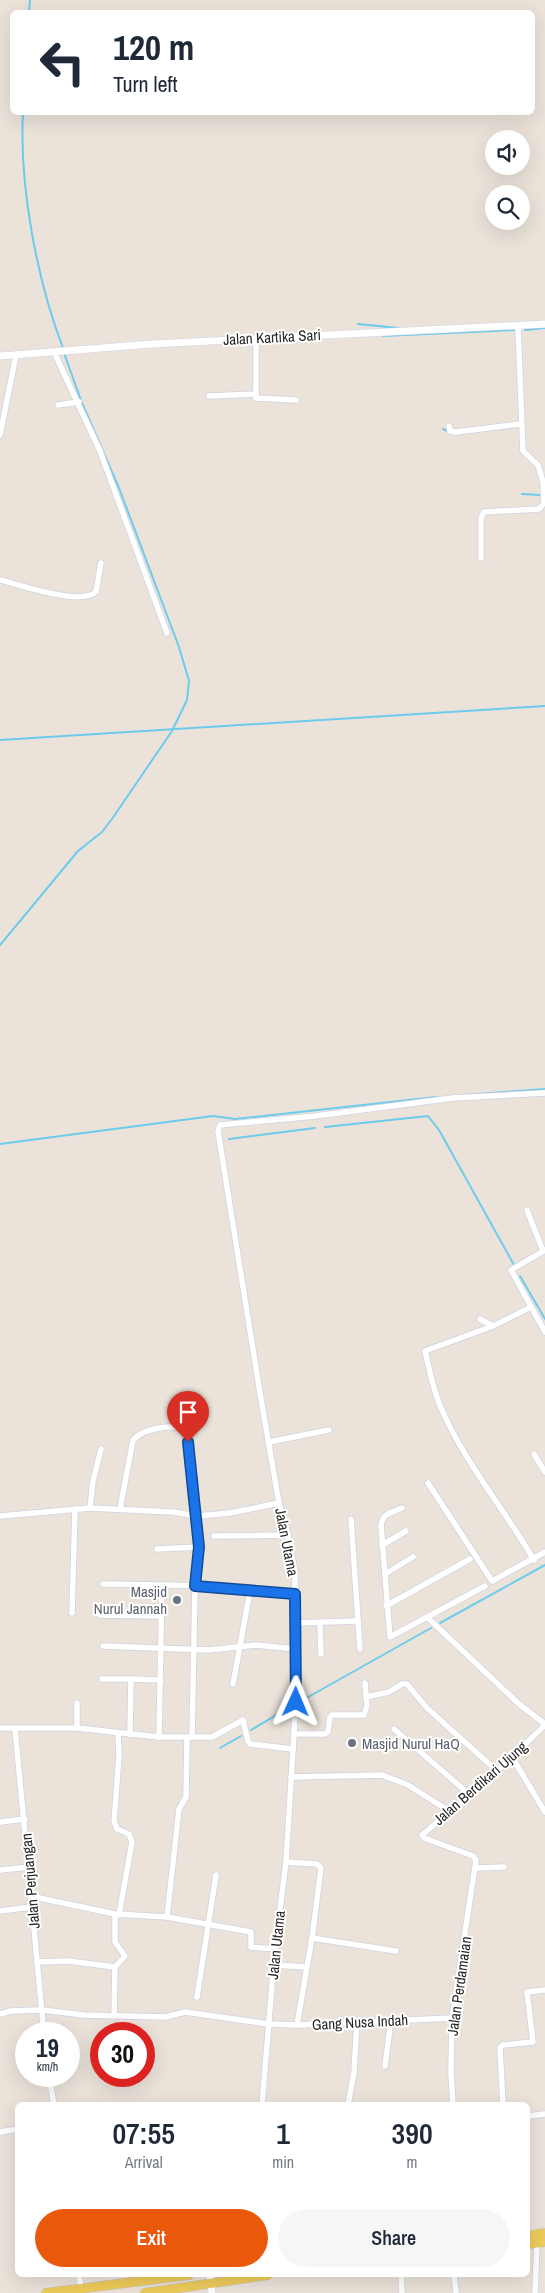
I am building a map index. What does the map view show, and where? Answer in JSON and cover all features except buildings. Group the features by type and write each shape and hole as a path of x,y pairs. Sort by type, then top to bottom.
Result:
{"main road":[{"path":"530,2236 545,2233"},
{"path":"46,2293 172,2277"},
{"path":"146,2293 211,2279 240,2277"}],"street":[{"name":"Jalan Kartika Sari","path":"0,356 256,338 545,324"},
{"path":"481,558 481,518 484,512 539,509 544,503 542,473 533,458 523,451 518,326"},
{"path":"256,338 256,394 258,399 296,400"},
{"path":"54,352 79,402 100,451 168,633"},
{"path":"0,435 16,355"},
{"path":"209,396 256,394"},
{"path":"58,405 79,402"},
{"path":"449,426 450,431 456,432 521,424"},
{"path":"0,580 73,597 93,595 96,592 101,563"},
{"name":"Jalan Utama","path":"262,2102 275,1948 286,1862 294,1734 295,1572 288,1535 279,1503 268,1442 218,1131 220,1125 315,1116 453,1098 545,1092"},
{"path":"527,1210 544,1250 511,1270 545,1332"},
{"path":"531,1307 493,1326 425,1351 442,1413 534,1560"},
{"path":"480,1319 493,1326"},
{"path":"120,1509 133,1440 144,1432 156,1429 180,1428 185,1432 188,1442 199,1547 195,1586 186,1797 179,1809 167,1917"},
{"path":"268,1442 329,1430"},
{"path":"90,1508 93,1481 101,1449"},
{"path":"534,1454 545,1472"},
{"path":"428,1483 492,1581 534,1560 545,1552"},
{"path":"0,1516 90,1508 197,1516 230,1513 279,1503"},
{"path":"402,1508 386,1515 382,1519 386,1606 390,1636 428,1618 485,1586"},
{"path":"72,1613 75,1509"},
{"path":"351,1519 356,1622 360,1649"},
{"path":"382,1545 406,1531"},
{"path":"214,1536 288,1535"},
{"path":"157,1549 199,1547"},
{"path":"385,1574 413,1557"},
{"path":"386,1606 470,1559"},
{"path":"103,1584 195,1586 295,1594"},
{"path":"159,1737 162,1586"},
{"path":"232,1684 250,1590"},
{"path":"100,1616 162,1616"},
{"path":"428,1618 519,1704 545,1724"},
{"path":"296,1623 356,1622"},
{"path":"320,1624 321,1654"},
{"path":"103,1646 209,1650 239,1646 296,1649"},
{"path":"102,1679 161,1680"},
{"path":"130,1679 130,1734"},
{"path":"294,1734 327,1734 330,1716 332,1715 362,1716 367,1711 365,1683"},
{"path":"366,1698 389,1692 402,1684 406,1684 427,1708 497,1771"},
{"path":"77,1703 77,1728"},
{"path":"0,1728 77,1728 159,1737 215,1737 243,1720 250,1744 293,1749"},
{"name":"Jalan Berdikari Ujung","path":"476,1868 476,1860 472,1856 422,1837 423,1833 497,1771 545,1724"},
{"name":"Jalan Perjuangan","path":"15,1729 43,2022"},
{"path":"394,1729 470,1794"},
{"path":"114,2016 115,1967 126,1956 115,1942 117,1914 132,1842 129,1834 117,1828 114,1821 119,1756 118,1733"},
{"path":"512,1757 545,1812"},
{"path":"291,1777 382,1776 408,1785 449,1811"},
{"path":"0,1822 25,1819"},
{"path":"286,1862 317,1864 321,1868 312,1938 297,2025"},
{"path":"476,1868 504,1866"},
{"path":"0,1870 29,1867"},
{"name":"Jalan Perdamaian","path":"453,2102 451,2074 452,2018 476,1868"},
{"path":"197,1997 216,1875"},
{"path":"30,1896 117,1914 167,1917 251,1932 251,1947 275,1948"},
{"path":"0,1911 32,1907"},
{"path":"312,1938 396,1951"},
{"path":"37,1962 68,1961 115,1967"},
{"path":"274,1965 306,1967"},
{"path":"504,2102 500,2048 503,2045 532,2043 534,2039 526,1992 545,1990"},
{"name":"Gang Nusa Indah","path":"0,2014 17,2010 42,2010 84,2016 166,2017 184,2012 269,2024 297,2025 452,2018"},
{"path":"385,2066 391,2020"},
{"path":"349,2102 354,2072 357,2021"},
{"path":"51,2087 53,2102"},
{"path":"530,2116 545,2114"},
{"path":"0,2132 15,2130"},
{"path":"535,2293 536,2243"},
{"path":"79,2277 81,2288"},
{"path":"401,2277 402,2293"},
{"path":"454,2277 456,2293"},
{"path":"211,2279 212,2293"}],"waterway":[{"path":"29,10 30,0"},
{"path":"23,115 24,171 32,232 45,293 63,348"},
{"path":"358,324 398,328"},
{"path":"525,330 545,328"},
{"path":"383,336 516,330"},
{"path":"0,945 78,851 102,832 112,819 172,731 187,700 189,681 179,647 119,488 82,403 64,353"},
{"path":"443,429 449,432"},
{"path":"522,494 541,495"},
{"path":"0,740 545,706"},
{"path":"465,1095 545,1089"},
{"path":"0,1144 213,1116 235,1119 436,1097"},
{"path":"325,1127 428,1116 439,1130 514,1265"},
{"path":"229,1139 315,1128"},
{"path":"520,1276 545,1319"},
{"path":"440,1623 545,1565"},
{"path":"301,1701 431,1628"},
{"path":"251,1730 290,1707"},
{"path":"220,1748 241,1736"}],"place":[{"name":"Masjid Nurul Jannah","path":"177,1600"},
{"name":"Masjid Nurul HaQ","path":"352,1743"}],"route":[{"path":"188,1442 193,1472 199,1547 199,1562 195,1586 214,1586 295,1594 296,1702"}]}
